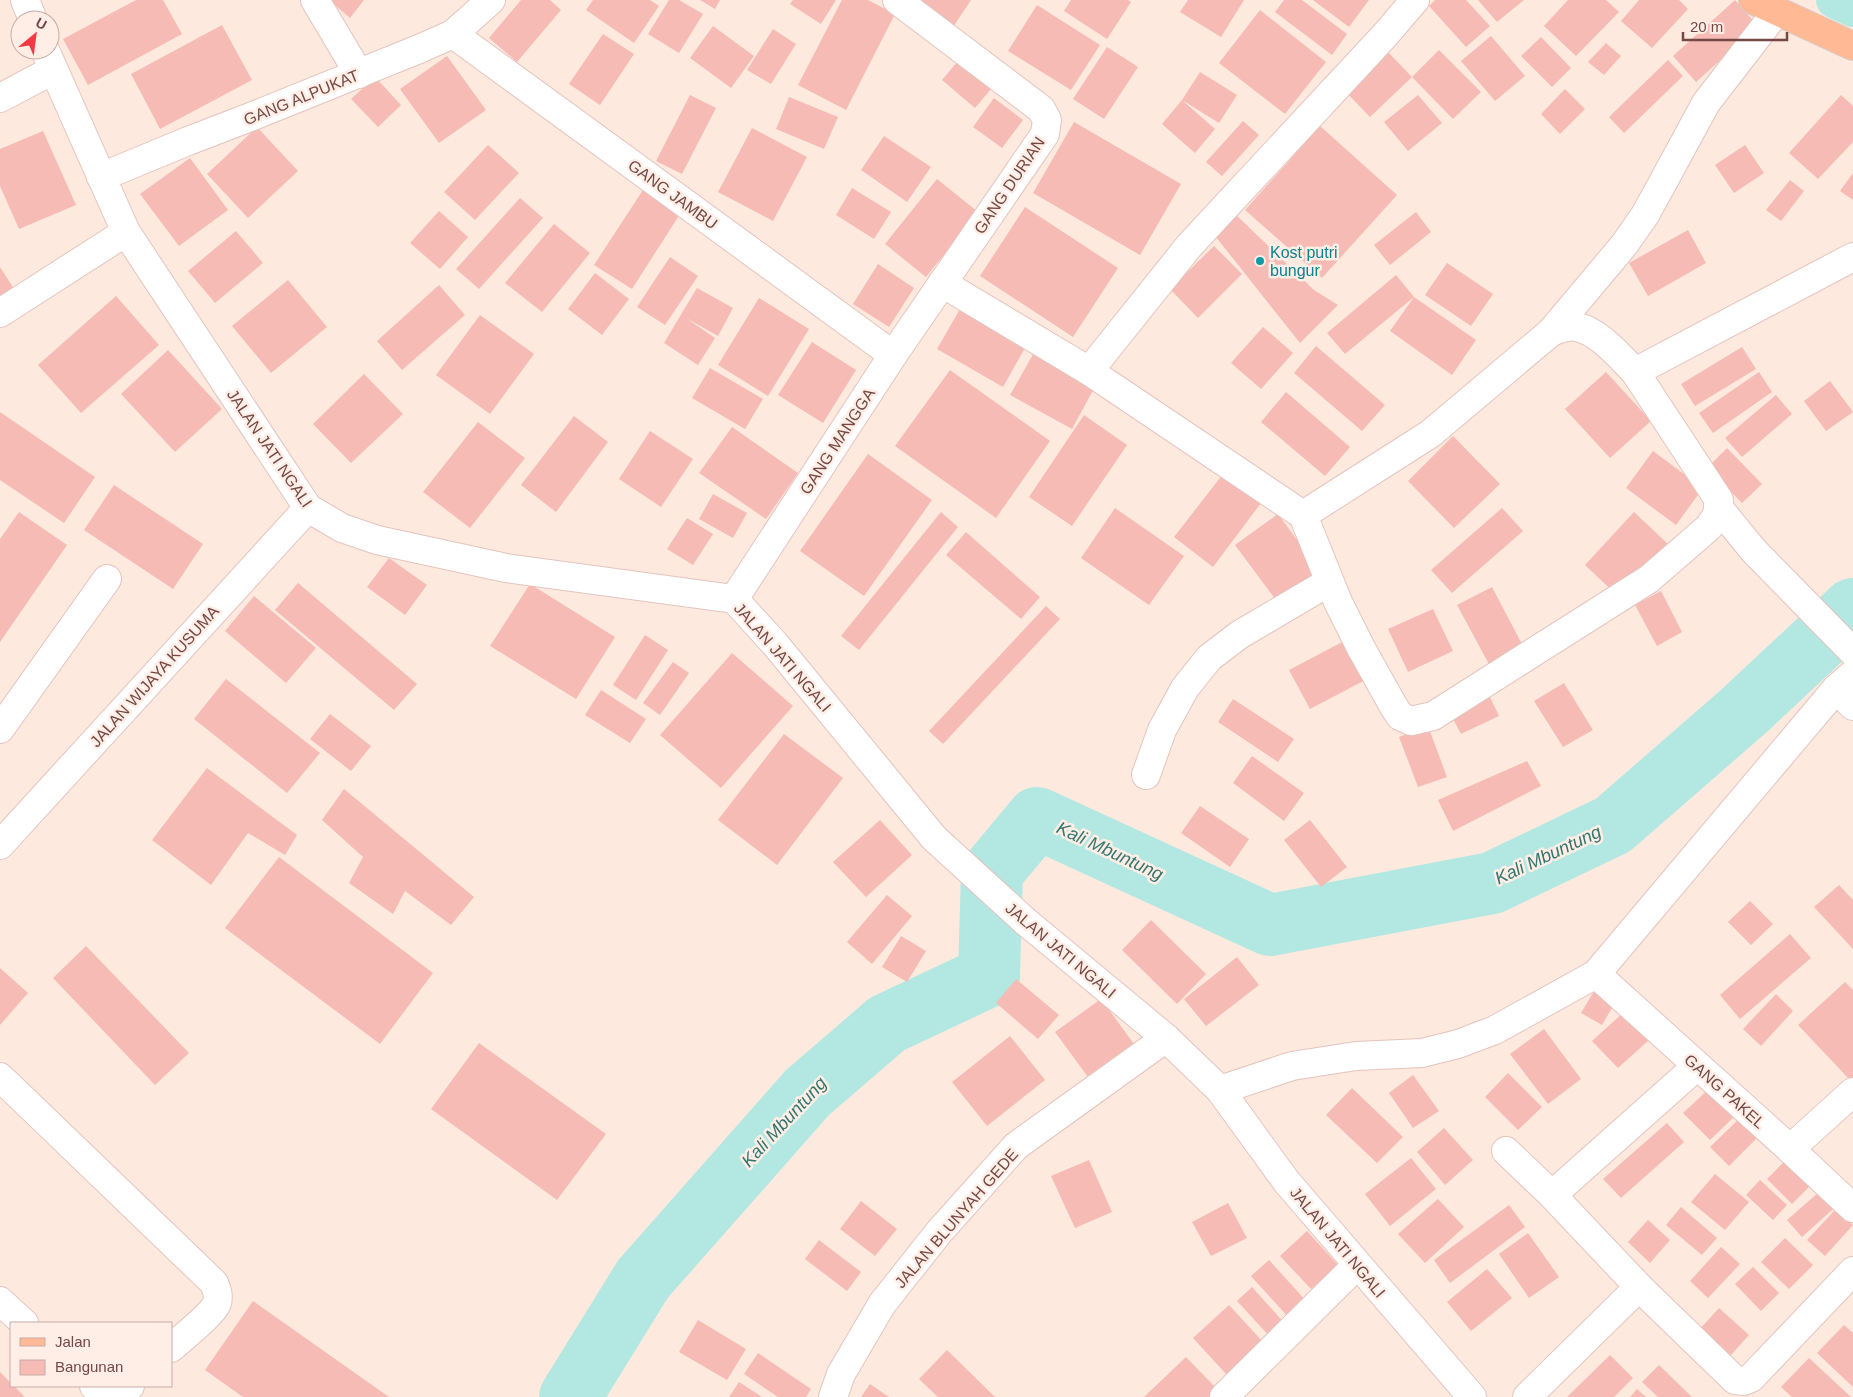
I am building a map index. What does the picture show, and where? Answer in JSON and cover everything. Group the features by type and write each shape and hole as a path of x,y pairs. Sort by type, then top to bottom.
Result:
{"main road":[{"path":"1765,5 1853,46"}],"street":[{"path":"315,0 359,74"},
{"name":"GANG ALPUKAT","path":"101,177 359,74 453,34 491,0"},
{"path":"1090,371 1188,246 1386,34 1414,0"},
{"name":"GANG DURIAN","path":"904,2 1041,109 1047,120 1046,134 942,283"},
{"path":"1303,515 1430,434 1551,332 1624,245 1645,215 1706,103 1765,5"},
{"name":"GANG JAMBU","path":"453,34 893,355"},
{"path":"0,98 49,60"},
{"name":"JALAN JATI NGALI","path":"49,60 126,232 308,508 342,528 377,540 506,568 734,599 774,644 934,838 1025,921 1166,1038 1220,1090 1286,1181 1472,1397"},
{"path":"0,314 126,232"},
{"path":"1635,372 1853,258"},
{"path":"942,283 1090,371 1303,515 1329,582 1353,633 1394,708 1400,716 1411,722 1433,716 1649,579 1709,527 1717,516 1718,500 1635,372 1594,333 1576,327 1551,332"},
{"name":"GANG MANGGA","path":"734,599 942,283"},
{"path":"1220,1090 1292,1066 1356,1056 1422,1053 1458,1044 1495,1030 1596,974 1849,674 1718,507"},
{"name":"JALAN WIJAYA KUSUMA","path":"0,845 308,508"},
{"path":"0,729 107,578"},
{"path":"1146,775 1162,730 1185,688 1209,658 1239,635 1329,582"},
{"name":"GANG PAKEL","path":"1596,974 1790,1148 1853,1208"},
{"name":"JALAN BLUNYAH GEDE","path":"833,1397 842,1374 882,1304 939,1232 1016,1146 1166,1038"},
{"path":"1552,1195 1697,1066"},
{"path":"0,1077 214,1283 218,1293 216,1303 211,1311 172,1347"},
{"path":"1790,1148 1853,1092"},
{"path":"1506,1151 1552,1195 1639,1287 1735,1380 1744,1381 1751,1378 1853,1271"},
{"path":"1224,1397 1357,1265"},
{"path":"1527,1397 1639,1287"},
{"path":"0,1301 23,1322"},
{"path":"95,1387 109,1395 117,1395 129,1387"}],"building":[{"path":"136,0 163,0 182,34 88,85 63,39"},
{"path":"329,0 364,0 350,18"},
{"path":"521,0 550,0 561,10 517,62 489,38"},
{"path":"593,0 650,0 659,6 634,43 586,10"},
{"path":"669,0 679,0 703,14 679,53 648,34"},
{"path":"700,0 720,0 715,9"},
{"path":"793,0 836,0 821,24 790,4"},
{"path":"842,0 868,0 895,14 846,110 798,85"},
{"path":"919,0 971,0 951,30"},
{"path":"1071,0 1128,0 1131,2 1107,39 1064,11"},
{"path":"1188,0 1244,0 1221,37 1180,12"},
{"path":"1284,0 1302,0 1347,34 1332,55 1275,12"},
{"path":"1313,0 1369,0 1349,27"},
{"path":"1435,0 1466,0 1490,26 1466,47 1429,6"},
{"path":"1478,0 1524,0 1497,22"},
{"path":"1568,0 1606,0 1619,12 1576,56 1544,26"},
{"path":"1639,0 1679,0 1688,9 1652,48 1621,21"},
{"path":"1735,0 1758,26 1696,82 1673,56"},
{"path":"1037,5 1100,45 1071,90 1008,51"},
{"path":"1260,10 1326,62 1285,114 1219,63"},
{"path":"222,25 252,80 160,129 131,74"},
{"path":"713,26 754,56 731,88 690,58"},
{"path":"773,29 796,44 771,84 747,70"},
{"path":"603,34 634,54 600,105 569,84"},
{"path":"1491,36 1525,76 1495,101 1461,61"},
{"path":"1541,37 1571,68 1552,87 1521,56"},
{"path":"1606,43 1621,56 1604,75 1588,62"},
{"path":"1107,47 1138,67 1104,119 1073,99"},
{"path":"1386,50 1412,77 1370,117 1344,90"},
{"path":"1439,50 1481,92 1453,119 1412,77"},
{"path":"447,56 486,110 439,143 400,89"},
{"path":"1668,60 1683,76 1624,133 1609,117"},
{"path":"958,61 991,89 975,108 942,80"},
{"path":"1200,72 1237,95 1219,123 1182,100"},
{"path":"375,77 401,105 378,127 351,99"},
{"path":"1565,89 1585,109 1560,134 1541,114"},
{"path":"690,95 716,108 682,174 656,161"},
{"path":"1418,95 1442,123 1408,151 1384,122"},
{"path":"1841,95 1853,106 1853,142 1818,179 1789,153"},
{"path":"789,97 838,117 824,149 776,129"},
{"path":"994,98 1023,120 1002,148 973,127"},
{"path":"1182,100 1215,129 1195,153 1162,124"},
{"path":"1243,121 1259,135 1222,176 1206,162"},
{"path":"1074,122 1181,184 1140,255 1033,193"},
{"path":"1320,126 1397,195 1322,278 1245,210"},
{"path":"257,127 298,171 248,218 207,174"},
{"path":"752,128 807,157 773,221 718,192"},
{"path":"43,131 76,205 19,229 0,186 0,149"},
{"path":"884,136 931,167 907,202 861,170"},
{"path":"488,145 519,173 475,220 444,192"},
{"path":"1745,145 1764,173 1734,193 1715,165"},
{"path":"190,158 228,210 179,246 140,194"},
{"path":"1853,173 1853,200 1840,191"},
{"path":"937,179 978,212 926,277 885,244"},
{"path":"1790,180 1804,191 1781,221 1766,210"},
{"path":"852,188 891,212 874,239 836,215"},
{"path":"643,190 680,214 632,289 594,265"},
{"path":"520,198 543,218 479,289 456,269"},
{"path":"1025,207 1118,268 1073,337 980,276"},
{"path":"439,211 468,237 440,269 410,243"},
{"name":"Kost putri bungur","path":"1233,212 1314,290 1338,305 1300,343 1212,232"},
{"path":"1416,212 1431,232 1390,265 1374,245"},
{"path":"554,224 590,253 542,312 505,283"},
{"path":"1688,230 1706,263 1648,296 1629,263"},
{"path":"236,231 263,263 215,303 188,271"},
{"path":"1214,246 1242,274 1198,318 1170,289"},
{"path":"670,257 698,276 665,325 637,307"},
{"path":"1447,263 1493,294 1471,326 1425,295"},
{"path":"878,264 914,288 889,327 853,304"},
{"path":"0,267 16,292 0,303"},
{"path":"595,273 629,299 602,335 568,309"},
{"path":"1396,275 1414,297 1345,354 1327,333"},
{"path":"288,280 327,327 271,373 232,326"},
{"path":"439,285 465,315 402,370 377,341"},
{"path":"697,288 733,308 718,336 686,318 715,338 698,365 664,343"},
{"path":"116,296 159,345 81,413 38,365"},
{"path":"1414,297 1476,340 1452,375 1390,331"},
{"path":"759,298 809,329 768,396 718,365"},
{"path":"964,302 1030,339 1003,387 937,349"},
{"path":"480,315 534,354 490,414 436,375"},
{"path":"1263,327 1293,353 1261,389 1231,363"},
{"path":"812,342 856,370 823,423 778,395"},
{"path":"1316,346 1385,405 1362,431 1294,373"},
{"path":"1742,347 1756,369 1695,406 1681,384"},
{"path":"1036,349 1097,383 1072,429 1010,395"},
{"path":"168,350 222,409 175,452 121,394"},
{"path":"710,368 763,399 745,429 692,398"},
{"path":"950,370 1050,441 996,518 895,446"},
{"path":"1606,372 1651,421 1610,458 1565,409"},
{"path":"1759,372 1772,392 1713,433 1699,413"},
{"path":"364,374 403,414 351,463 313,424"},
{"path":"1830,381 1853,412 1826,431 1804,401"},
{"path":"1286,392 1350,447 1325,476 1261,422"},
{"path":"1776,395 1792,414 1742,457 1725,438"},
{"path":"0,412 95,477 64,523 0,480"},
{"path":"1084,415 1127,445 1072,526 1029,497"},
{"path":"574,416 608,442 556,512 521,485"},
{"path":"478,422 525,458 470,528 423,492"},
{"path":"732,427 798,473 766,519 699,473"},
{"path":"650,431 693,459 661,507 619,479"},
{"path":"1453,436 1500,484 1454,528 1408,481"},
{"path":"1727,448 1762,484 1742,503 1707,468"},
{"path":"1653,451 1703,488 1676,525 1626,488"},
{"path":"868,454 932,500 864,596 800,551"},
{"path":"1223,474 1261,503 1213,567 1174,537"},
{"path":"114,485 203,544 173,589 84,530"},
{"path":"713,494 747,513 733,538 699,519"},
{"path":"1115,508 1184,556 1149,605 1081,558"},
{"path":"1502,508 1523,531 1452,593 1431,570"},
{"path":"19,512 67,545 0,642 0,539"},
{"path":"941,512 958,527 859,650 841,636"},
{"path":"1634,512 1668,544 1619,597 1585,565"},
{"path":"1278,514 1319,570 1276,600 1235,545"},
{"path":"687,518 713,534 693,565 667,549"},
{"path":"966,532 1040,597 1021,619 946,555"},
{"path":"389,558 427,585 405,615 367,587"},
{"path":"298,583 417,684 394,710 275,610"},
{"path":"530,584 615,637 576,699 490,646"},
{"path":"1492,587 1524,648 1490,666 1457,605"},
{"path":"1661,591 1682,632 1657,646 1635,605"},
{"path":"254,596 316,648 286,683 225,631"},
{"path":"1046,606 1060,619 943,744 929,731"},
{"path":"1433,609 1453,651 1408,672 1388,629"},
{"path":"645,635 668,650 636,700 613,685"},
{"path":"1348,639 1369,678 1310,709 1289,670"},
{"path":"732,653 793,706 721,788 660,735"},
{"path":"673,662 689,673 660,715 643,703"},
{"path":"226,679 320,753 287,793 194,719"},
{"path":"1564,683 1593,730 1563,747 1534,701"},
{"path":"601,690 646,719 630,743 585,715"},
{"path":"1488,693 1499,716 1461,734 1449,711"},
{"path":"1233,699 1294,739 1278,762 1218,722"},
{"path":"330,714 371,746 351,771 310,739"},
{"path":"1428,726 1447,777 1418,787 1399,737"},
{"path":"784,734 843,778 777,865 718,820"},
{"path":"1252,756 1304,793 1284,821 1233,783"},
{"path":"1527,761 1541,786 1453,831 1438,800"},
{"path":"207,768 297,835 285,855 248,833 211,885 152,840"},
{"path":"344,789 474,897 451,925 405,891 393,914 349,883 363,857 322,820"},
{"path":"1200,806 1249,839 1230,867 1181,833"},
{"path":"880,820 912,855 866,897 833,862"},
{"path":"1310,820 1347,867 1321,887 1284,840"},
{"path":"279,857 433,973 380,1044 225,928"},
{"path":"1839,885 1853,900 1853,949 1814,907"},
{"path":"887,895 912,916 872,964 847,942"},
{"path":"1750,901 1773,924 1751,945 1728,922"},
{"path":"1151,920 1206,974 1177,1004 1122,950"},
{"path":"1790,934 1811,958 1740,1019 1720,995"},
{"path":"901,936 926,951 907,982 882,967"},
{"path":"86,946 189,1053 155,1085 53,978"},
{"path":"1237,957 1259,985 1206,1026 1184,999"},
{"path":"0,968 28,993 0,1025"},
{"path":"1016,979 1059,1015 1038,1039 996,1003"},
{"path":"1845,982 1853,990 1853,1078 1850,1080 1798,1025"},
{"path":"1596,988 1616,1001 1602,1025 1581,1013"},
{"path":"1776,994 1793,1011 1761,1046 1743,1029"},
{"path":"1101,999 1134,1044 1088,1077 1055,1032"},
{"path":"1623,1013 1649,1040 1618,1068 1592,1041"},
{"path":"1544,1029 1581,1079 1548,1104 1510,1054"},
{"path":"1010,1036 1045,1080 987,1126 952,1082"},
{"path":"479,1043 606,1134 557,1200 431,1109"},
{"path":"1508,1073 1542,1107 1518,1130 1485,1097"},
{"path":"1413,1075 1439,1111 1413,1128 1389,1093"},
{"path":"1352,1088 1403,1137 1377,1163 1326,1115"},
{"path":"1710,1088 1736,1115 1710,1140 1683,1113"},
{"path":"1741,1117 1760,1135 1729,1166 1710,1147"},
{"path":"1667,1123 1684,1142 1621,1198 1603,1179"},
{"path":"1444,1128 1473,1160 1445,1185 1417,1152"},
{"path":"1411,1158 1436,1189 1390,1226 1365,1194"},
{"path":"1787,1159 1812,1184 1792,1204 1767,1179"},
{"path":"1089,1160 1112,1212 1075,1228 1051,1176"},
{"path":"1715,1174 1749,1202 1725,1230 1691,1202"},
{"path":"1760,1180 1787,1205 1773,1220 1746,1195"},
{"path":"1818,1193 1833,1209 1802,1237 1787,1220"},
{"path":"1438,1199 1464,1227 1425,1263 1398,1234"},
{"path":"861,1201 897,1229 875,1256 840,1229"},
{"path":"1228,1203 1247,1238 1211,1256 1192,1222"},
{"path":"1509,1205 1525,1227 1450,1283 1434,1260"},
{"path":"1681,1207 1717,1238 1702,1255 1666,1225"},
{"path":"1836,1209 1853,1225 1825,1256 1807,1240"},
{"path":"1648,1220 1670,1240 1650,1263 1628,1242"},
{"path":"1307,1231 1338,1265 1311,1289 1280,1256"},
{"path":"1528,1233 1559,1277 1529,1298 1499,1254"},
{"path":"1785,1238 1813,1265 1789,1289 1761,1262"},
{"path":"819,1240 861,1272 847,1291 805,1259"},
{"path":"1721,1247 1740,1264 1708,1298 1690,1281"},
{"path":"1269,1260 1308,1303 1290,1319 1251,1276"},
{"path":"1753,1267 1779,1293 1761,1311 1735,1284"},
{"path":"1487,1269 1512,1298 1471,1331 1447,1302"},
{"path":"1252,1287 1287,1326 1273,1340 1237,1301"},
{"path":"253,1301 389,1397 243,1397 205,1370"},
{"path":"1229,1305 1263,1342 1227,1375 1193,1338"},
{"path":"1719,1308 1749,1335 1730,1356 1700,1329"},
{"path":"698,1320 746,1349 727,1380 679,1352"},
{"path":"1844,1325 1853,1333 1853,1387 1817,1353"},
{"path":"947,1350 995,1397 938,1397 919,1379"},
{"path":"758,1353 811,1389 806,1397 778,1397 744,1374"},
{"path":"1610,1355 1633,1378 1614,1397 1567,1397"},
{"path":"1186,1357 1218,1390 1210,1397 1144,1397"},
{"path":"1809,1358 1851,1397 1792,1397 1781,1387"},
{"path":"1659,1365 1692,1397 1658,1397 1642,1382"},
{"path":"0,1372 10,1382 10,1387 15,1387 25,1397 0,1397"},
{"path":"739,1382 762,1397 729,1397"},
{"path":"870,1384 889,1397 861,1397"},
{"path":"1637,1389 1646,1397 1630,1397"}],"waterway":[{"path":"1834,0 1853,9"},
{"name":"Kali Mbuntung","path":"570,1397 643,1279 807,1093 887,1024 989,976 992,872 1037,818 1270,925 1492,883 1613,825 1745,710 1853,609"}],"place":[{"name":"Kost putri bungur","path":"1260,261"}]}
